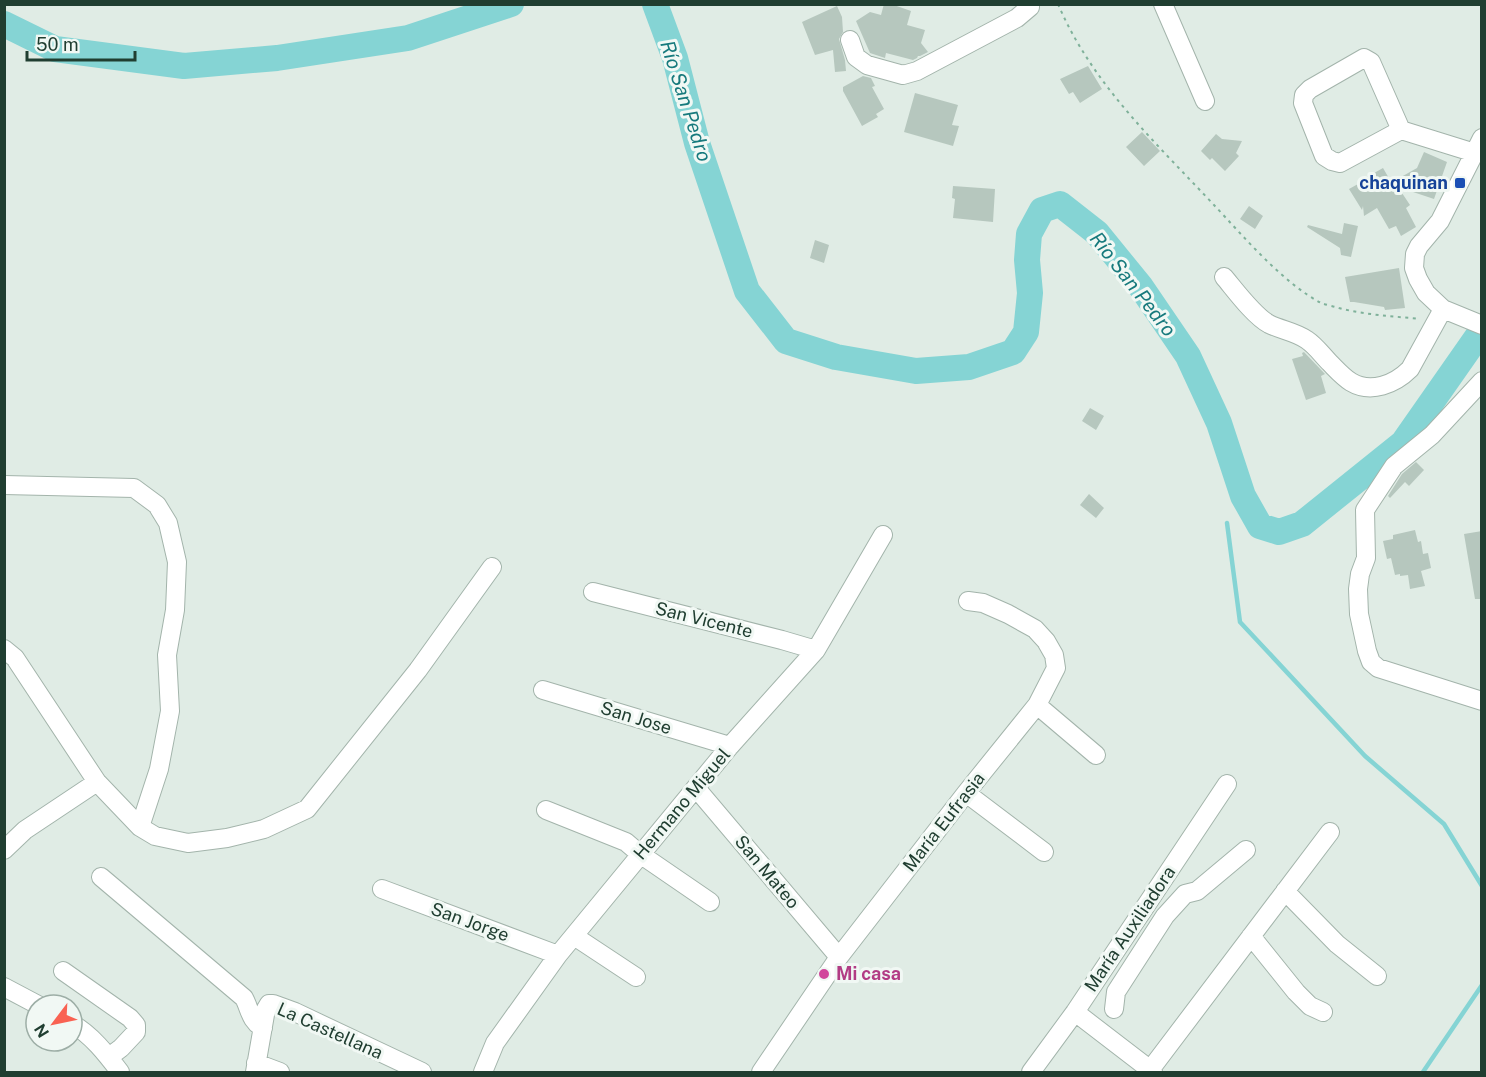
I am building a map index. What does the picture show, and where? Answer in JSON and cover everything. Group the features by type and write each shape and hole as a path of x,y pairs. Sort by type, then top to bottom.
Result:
{"street":[{"path":"850,40 856,57 867,66 903,75 917,71 1017,18 1030,7 1030,4"},
{"path":"1163,4 1205,101"},
{"path":"1401,130 1371,62 1364,58 1310,89 1304,95 1303,103 1324,156 1332,161 1340,163 1401,130 1478,146 1440,221 1419,246 1415,255 1414,268 1426,292 1450,313 1482,325"},
{"path":"1224,277 1249,307 1266,322 1306,339 1352,382 1367,387 1385,385 1410,369 1450,313"},
{"path":"1482,381 1432,435 1394,466 1365,510 1366,558 1360,574 1358,589 1359,614 1371,662 1378,668 1482,701"},
{"path":"4,485 134,488 157,505 168,523 177,562 174,610 167,655 170,711 159,769 140,827"},
{"name":"Hermano Miguel","path":"483,1072 495,1043 558,955 730,746 816,650 883,535"},
{"path":"4,650 15,658 97,782 140,827 155,836 188,843 227,838 264,828 307,809 418,670 492,567"},
{"name":"San Vicente","path":"593,592 816,650"},
{"name":"María Eufrasia","path":"761,1072 839,957 1037,705 1056,668 1054,655 1046,641 1035,629 983,603 968,601"},
{"name":"San Jose","path":"543,690 730,746"},
{"path":"1037,705 1096,755"},
{"path":"4,850 24,830 97,782"},
{"name":"María Auxiliadora","path":"1031,1072 1075,1012 1227,784"},
{"name":"San Mateo","path":"696,788 839,957"},
{"path":"966,793 1044,852"},
{"path":"546,810 626,842 640,855 710,902"},
{"path":"1075,1012 1151,1071 1330,832"},
{"path":"1114,1009 1116,992 1165,916 1185,894 1197,891 1246,850"},
{"path":"101,877 244,998 256,1024 263,1028"},
{"path":"1164,879 1185,894"},
{"name":"San Jorge","path":"381,889 558,955"},
{"path":"1285,891 1337,944 1377,976"},
{"path":"574,936 636,977"},
{"path":"1251,936 1296,992 1311,1006 1323,1012"},
{"path":"63,971 130,1018 136,1025 136,1032 122,1048 109,1057"},
{"path":"4,987 24,998"},
{"name":"La Castellana","path":"256,1068 266,1009 269,1004 273,1004 295,1012 422,1072"},
{"path":"84,1032 109,1057 120,1072"},
{"path":"256,1068 280,1072"}],"path":[{"path":"1058,4 1079,46 1102,81 1123,106 1233,225 1298,288 1323,304 1374,315 1421,319"}],"building":[{"path":"884,4 911,11 907,25 925,30 921,43 928,52 913,60 886,53 885,58 870,53 856,21 870,12 881,15"},
{"path":"837,6 842,17 843,32 839,39 846,71 835,72 833,50 815,55 802,22"},
{"path":"1088,66 1102,89 1080,103 1073,92 1069,94 1060,79"},
{"path":"863,76 871,78 875,86 872,87 884,109 876,114 878,117 862,126 843,87"},
{"path":"915,93 958,105 952,125 959,126 953,146 904,132"},
{"path":"1142,132 1160,151 1144,166 1126,147"},
{"path":"1216,134 1222,139 1242,141 1236,153 1239,156 1225,171 1201,151"},
{"path":"1424,152 1447,162 1434,199 1398,187 1410,205 1406,208 1416,227 1401,236 1396,226 1389,229 1377,208 1364,216 1363,206 1362,210 1349,189 1383,168 1390,180 1393,178 1394,181 1417,168"},
{"path":"953,186 995,189 993,222 953,218 955,199 952,198"},
{"path":"1249,206 1263,216 1255,229 1240,219"},
{"path":"1344,223 1358,226 1351,257 1341,255 1340,248 1307,227 1308,225 1342,234"},
{"path":"815,240 829,245 824,263 810,258"},
{"path":"1399,268 1405,308 1385,310 1384,307 1350,302 1345,277"},
{"path":"1304,352 1325,374 1321,376 1326,393 1306,400 1292,359 1303,356"},
{"path":"1090,408 1104,416 1096,430 1082,421"},
{"path":"1416,462 1424,470 1409,486 1405,482 1390,498 1388,496 1402,474"},
{"path":"1089,494 1104,508 1096,518 1080,505"},
{"path":"1415,530 1418,542 1421,541 1423,554 1428,553 1431,568 1421,571 1425,586 1410,589 1408,575 1395,575 1391,558 1387,559 1383,541 1393,539 1393,535"},
{"path":"1482,531 1482,599 1475,599 1464,534"}],"waterway":[{"name":"Río San Pedro","path":"4,24 55,49 184,66 277,58 408,38 511,4"},
{"name":"Río San Pedro","path":"655,4 675,58 697,143 747,291 786,341 836,357 916,371 969,367 1013,352 1026,332 1030,293 1027,260 1029,234 1042,210 1060,204 1097,233 1141,287 1188,356 1219,423 1243,496 1260,526 1279,532 1302,524 1403,443 1482,330"},
{"path":"1227,523 1240,622 1365,756 1444,824 1482,886"},
{"path":"1423,1072 1482,985"}],"place":[{"name":"chaquinan","path":"1460,183"},
{"name":"Mi casa","path":"824,974"}]}
